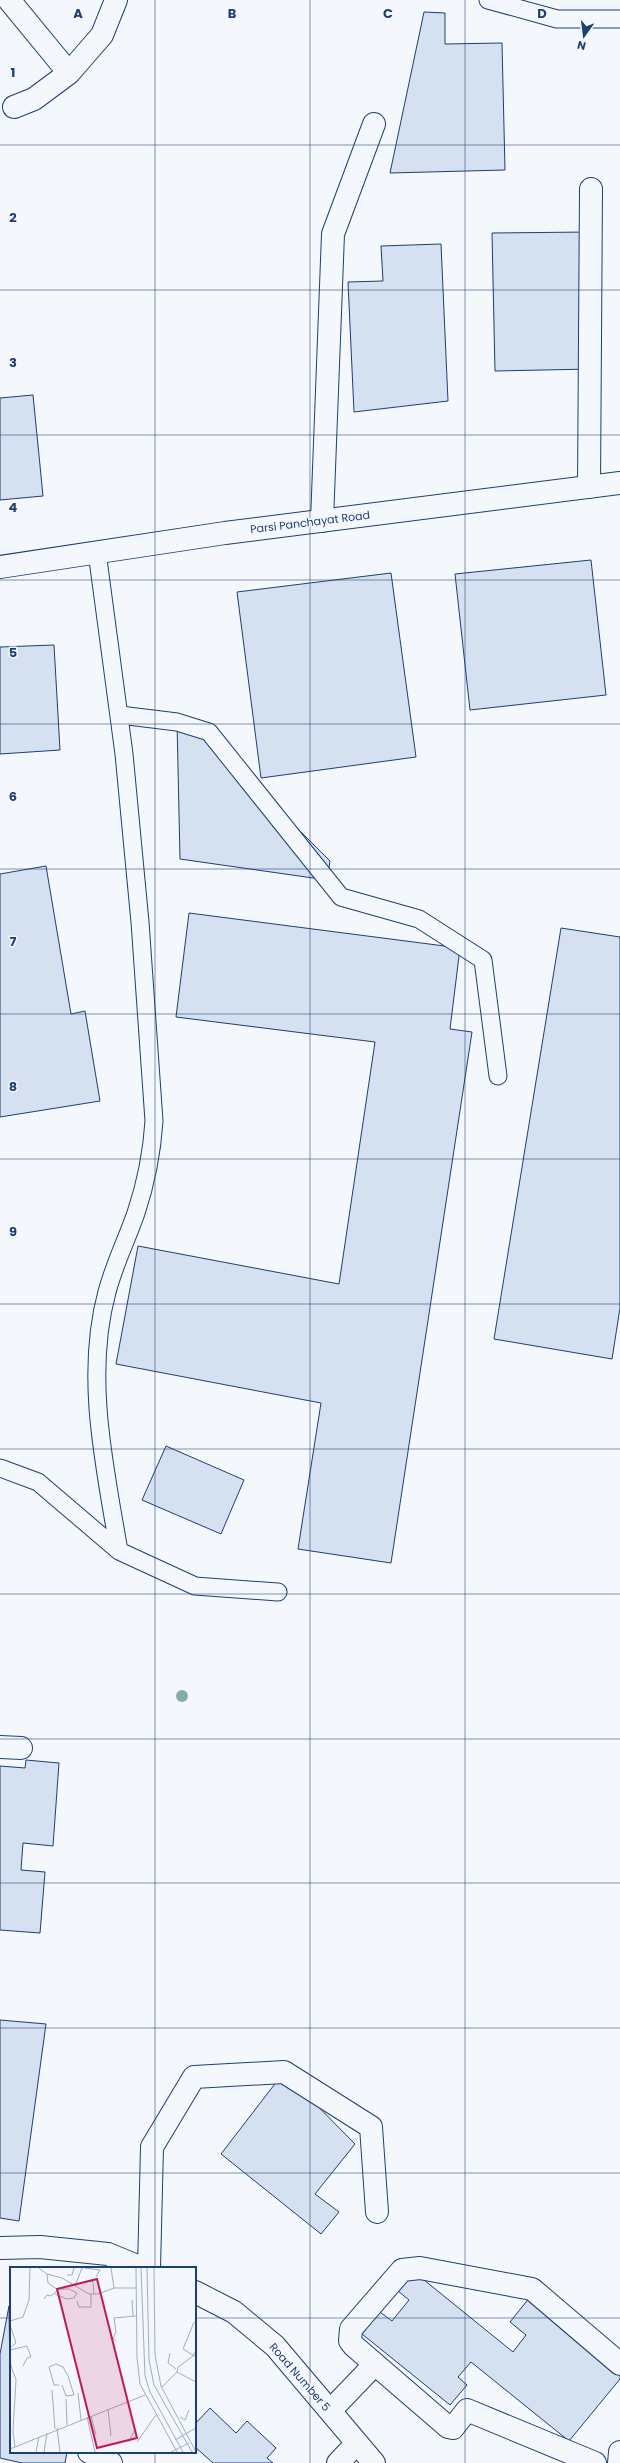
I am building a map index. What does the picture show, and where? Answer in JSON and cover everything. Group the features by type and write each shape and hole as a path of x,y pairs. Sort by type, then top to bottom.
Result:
{"street":[{"path":"9,0 69,73"},
{"path":"14,107 34,99 69,73 102,35 116,0"},
{"path":"322,521 333,234 374,124"},
{"path":"589,487 591,189"},
{"name":"Parsi Panchayat Road","path":"0,567 322,521 620,483"},
{"path":"149,2267 152,2147 194,2077 284,2072 371,2127 377,2212"},
{"path":"0,2248 40,2247 137,2267"},
{"path":"595,2463 467,2410 453,2428 448,2427 350,2341 351,2329 402,2270 413,2267 532,2289 620,2364"},
{"name":"Road Number 5","path":"196,2293 234,2312 275,2346 374,2463"},
{"path":"330,2411 375,2364"},
{"path":"338,2463 357,2443"},
{"path":"619,2463 620,2452"},
{"path":"91,2453 111,2463"}],"lane":[{"path":"488,0 557,19 620,19"},
{"path":"97,552 120,716 140,922 154,1121 152,1150 146,1174 136,1212 106,1294 100,1336 97,1388 100,1438 119,1551"},
{"path":"120,716 176,722 208,732 342,897 419,919 482,960 498,1076"},
{"path":"0,1468 38,1482 119,1551 194,1586 278,1592"}],"building":[{"path":"424,12 445,13 445,44 502,43 505,170 390,173"},
{"path":"589,232 592,369 495,371 492,233"},
{"path":"441,244 448,401 354,412 348,282 383,281 381,246"},
{"path":"33,395 43,496 0,500 0,398"},
{"path":"591,560 606,695 470,710 455,574"},
{"path":"391,573 416,757 261,778 237,592"},
{"path":"54,645 60,750 0,754 0,647"},
{"path":"188,719 330,861 327,880 180,859 177,722"},
{"path":"46,866 71,1014 85,1011 100,1101 0,1117 0,874"},
{"path":"189,913 460,948 450,1029 472,1032 391,1563 298,1549 321,1403 116,1364 138,1246 339,1284 375,1042 176,1017"},
{"path":"561,928 620,937 620,1308 612,1359 494,1339"},
{"path":"166,1446 244,1480 221,1534 142,1500"},
{"path":"26,1760 59,1763 53,1846 23,1843 21,1870 45,1872 40,1933 0,1930 0,1766 25,1768"},
{"path":"0,2020 46,2024 19,2221 0,2218"},
{"path":"284,2072 355,2144 315,2194 339,2212 321,2234 221,2154"},
{"path":"413,2271 513,2352 526,2335 510,2322 530,2297 620,2370 620,2379 569,2441 471,2362 458,2377 467,2385 450,2405 362,2334 380,2312 392,2321 409,2300 398,2291"},
{"path":"9,2306 10,2453 67,2453 65,2463 22,2463 0,2458 0,2354"},
{"path":"210,2408 236,2433 247,2421 276,2448 267,2458 273,2463 213,2463 196,2448 196,2423"}]}
